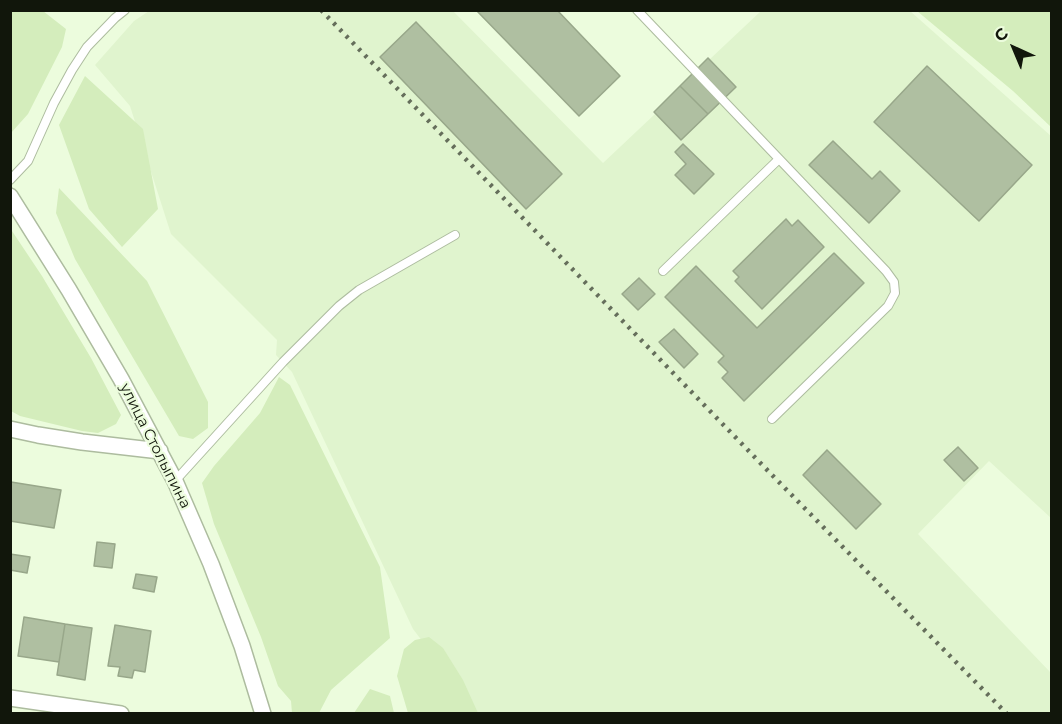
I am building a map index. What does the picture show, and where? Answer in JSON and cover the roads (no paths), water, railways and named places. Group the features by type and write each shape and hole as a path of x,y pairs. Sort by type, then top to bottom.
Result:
{"street":[{"name":"улица Столыпина","path":"10,196 121,379 175,481 211,564 242,646 263,714"},
{"path":"10,429 82,442 160,451"},
{"path":"10,698 121,714"}],"lane":[{"path":"10,180 28,161 54,103 87,47 125,10"},
{"path":"637,10 894,282 895,293 888,306 772,419"},
{"path":"663,271 779,159"},
{"path":"175,481 283,362 339,306 359,290 455,235"}],"railway":[{"path":"321,10 1007,714"}]}
